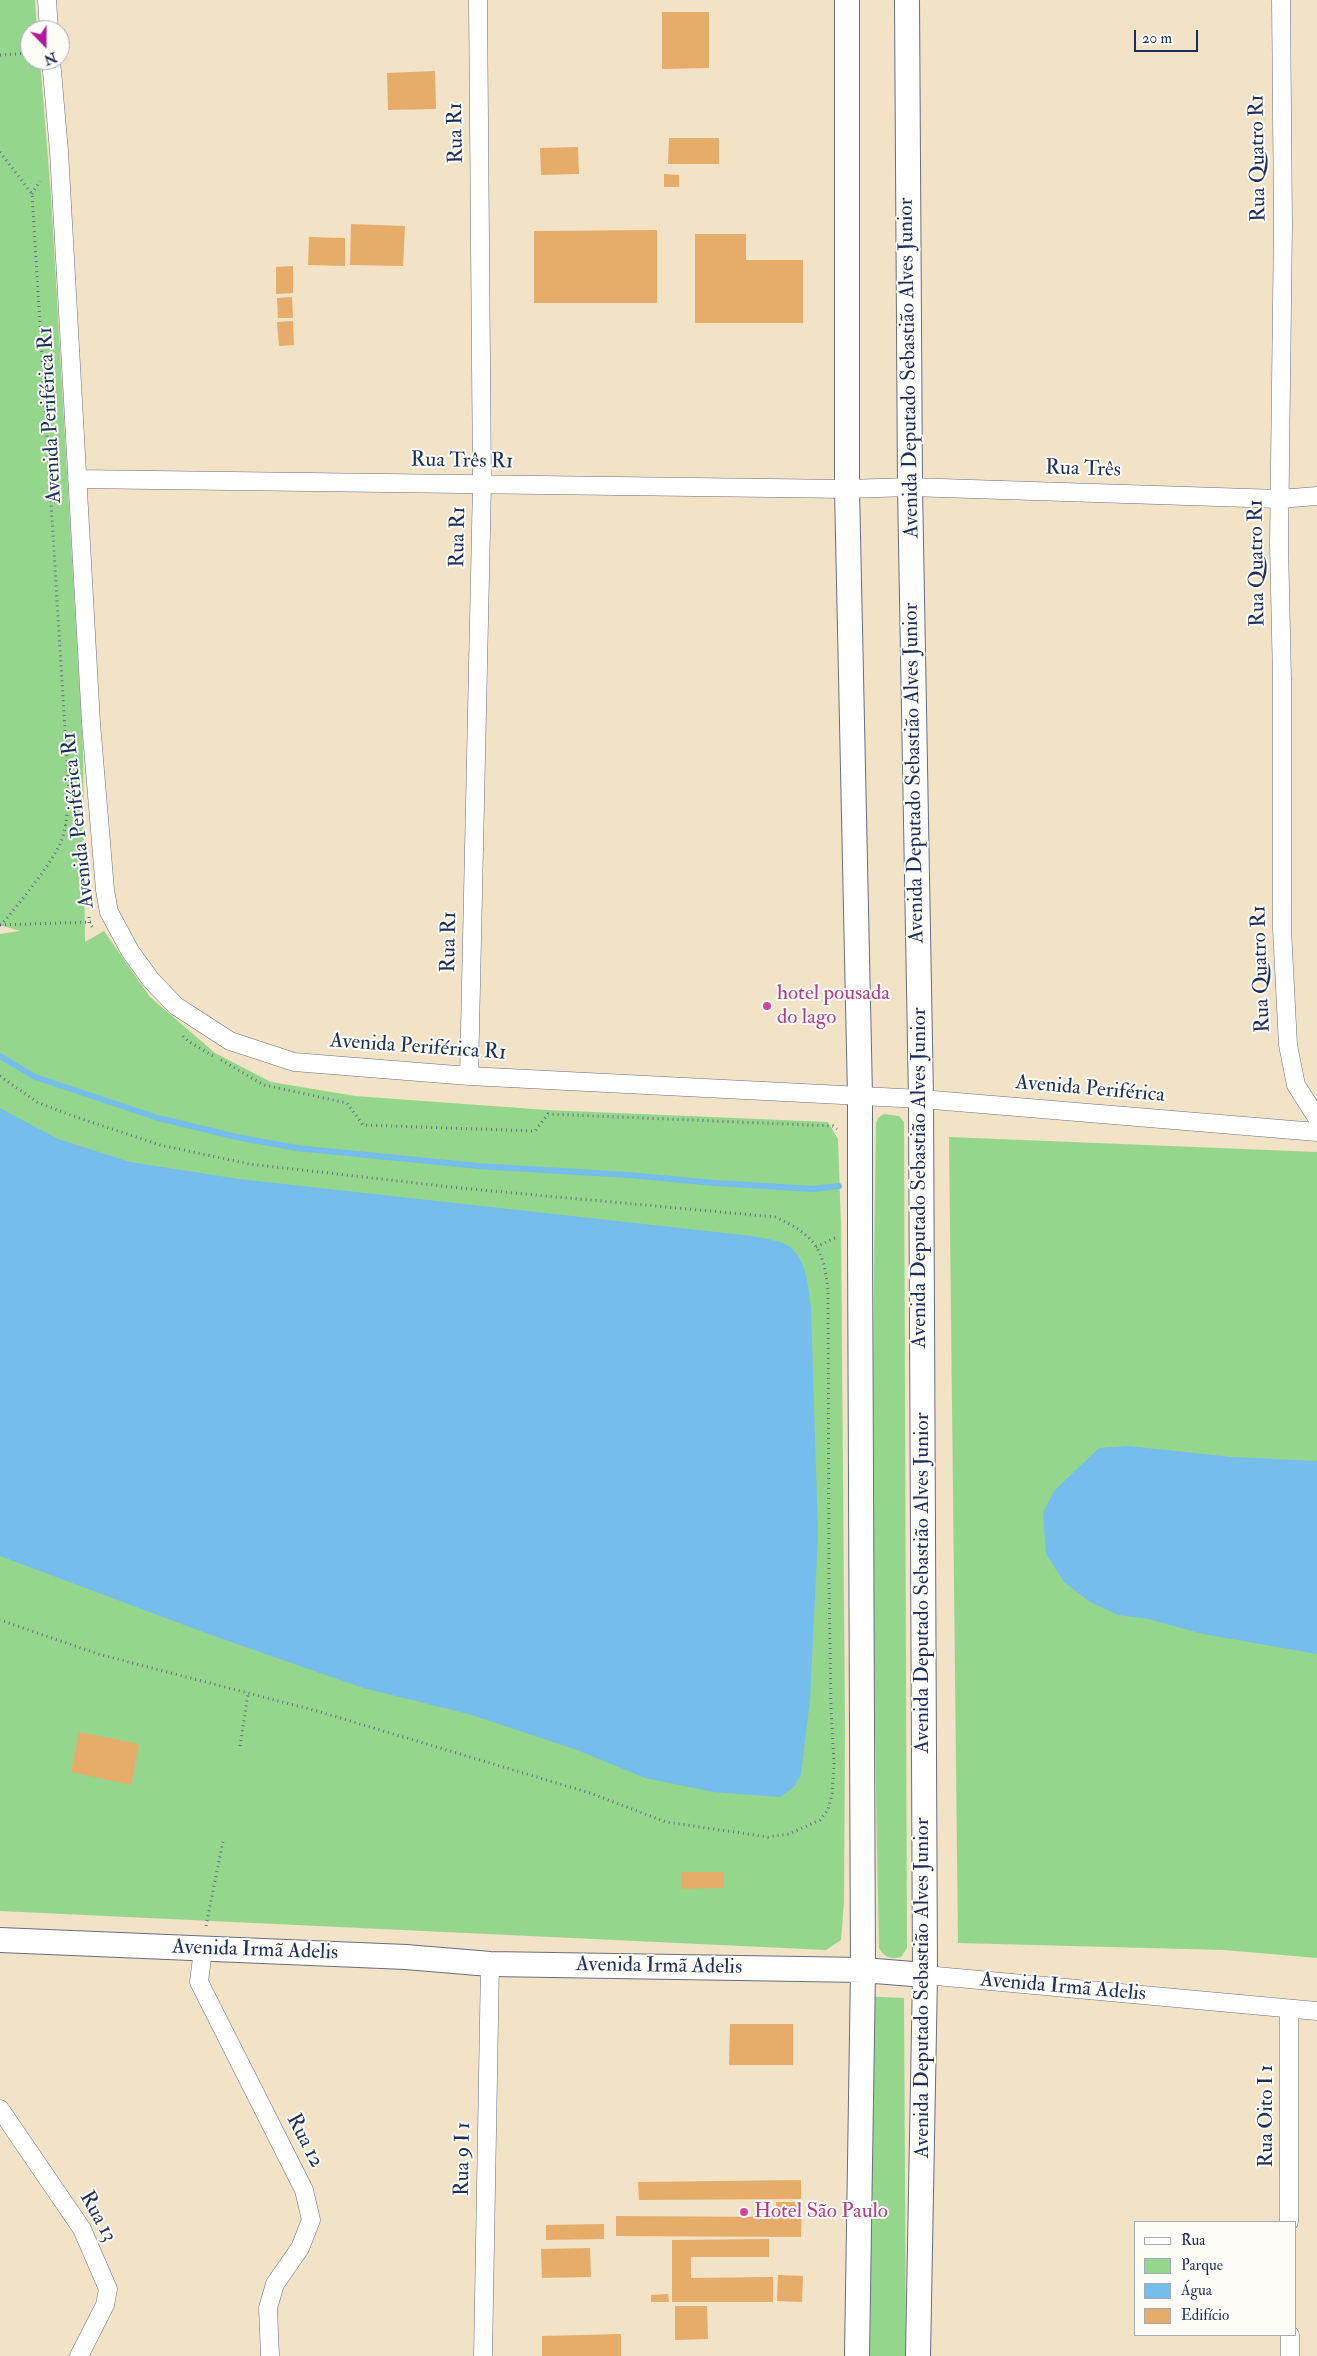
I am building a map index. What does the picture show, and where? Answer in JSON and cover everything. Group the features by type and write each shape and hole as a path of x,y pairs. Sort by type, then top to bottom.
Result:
{"street":[{"path":"47,0 48,20"},
{"name":"Rua R1","path":"469,1076 482,484 478,0"},
{"path":"847,0 847,489 860,1096 863,1970 857,2356"},
{"name":"Avenida Deputado Sebastião Alves Junior","path":"907,0 910,486 921,1098 925,1975 918,2356"},
{"name":"Rua Quatro R1","path":"1281,0 1283,223 1279,498 1282,679 1282,929 1288,1045 1296,1086 1317,1118"},
{"name":"Avenida Periférica R1","path":"52,70 60,161 91,723 105,890 109,912 130,951 151,980 176,1006 230,1041 294,1062 469,1076 860,1096"},
{"name":"Rua Três R1","path":"77,479 847,489"},
{"name":"Rua Três","path":"847,489 910,486 1279,498 1317,496"},
{"name":"Avenida Periférica","path":"860,1096 921,1098 1317,1132"},
{"name":"Avenida Irmã Adelis","path":"0,1940 397,1956 490,1964 863,1970 1289,2010 1317,2011"},
{"name":"Rua 12","path":"203,1949 199,1982 304,2190 311,2220 300,2248 275,2284 268,2308 270,2356"},
{"name":"Rua 9 I 1","path":"483,2356 490,1964"},
{"name":"Rua Oito I 1","path":"1289,2010 1290,2221"},
{"name":"Rua 13","path":"0,2109 82,2229 108,2289 105,2304 79,2356"},
{"path":"1290,2336 1290,2356"}],"path":[{"path":"0,55 20,54"},
{"path":"0,152 32,194 69,794 65,826 60,843 29,892 0,925"},
{"path":"0,925 89,923 109,912"},
{"path":"0,1076 37,1102 72,1116 160,1145 249,1164 460,1188 775,1217 808,1234 826,1266 828,1290 831,1710 834,1763 832,1795 828,1810 820,1820 789,1834 768,1837 666,1822 590,1793 317,1711 98,1654 0,1620"},
{"path":"240,1746 248,1694"},
{"path":"203,1949 206,1919 222,1841"}],"green space":[{"path":"0,0 35,0 36,20 20,20 20,70 41,70 51,196 83,749 85,942 104,931 150,997 215,1053 271,1082 355,1096 547,1110 828,1122 838,1139 841,1225 845,1728 844,1902 841,1940 826,1950 0,1911 0,934 20,931 0,925"},
{"path":"884,1114 899,1116 904,1122 907,1948 901,1957 894,1958 883,1954 879,1948 875,1742 873,1536 874,1226 876,1123 878,1118"},
{"path":"949,1137 1317,1152 1317,1958 1224,1950 958,1943"},
{"path":"856,1996 904,1998 906,2356 856,2356"}],"water":[{"path":"0,1108 58,1139 130,1162 239,1179 752,1236 779,1242 794,1250 803,1265 811,1307 818,1534 810,1700 801,1774 794,1787 780,1797 713,1792 645,1778 577,1750 472,1715 363,1688 211,1635 0,1556"},
{"path":"1128,1446 1232,1457 1317,1461 1317,1654 1203,1634 1148,1619 1118,1615 1090,1602 1064,1582 1046,1554 1043,1513 1054,1491 1099,1448"}],"building":[{"path":"662,12 709,12 709,68 662,69"},
{"path":"435,71 436,109 388,110 387,73"},
{"path":"669,138 719,138 719,164 668,164"},
{"path":"578,147 579,174 541,175 540,148"},
{"path":"664,174 679,175 679,187 664,187"},
{"path":"351,224 405,226 403,266 350,265"},
{"path":"657,230 657,303 534,303 534,231"},
{"path":"695,234 746,234 746,260 803,260 803,323 695,323"},
{"path":"309,237 345,238 345,266 308,265"},
{"path":"293,266 293,293 276,294 276,267"},
{"path":"292,297 293,318 278,318 277,298"},
{"path":"293,321 294,345 279,346 277,322"},
{"path":"79,1732 139,1744 131,1785 71,1772"},
{"path":"681,1872 724,1872 724,1888 681,1889"},
{"path":"730,2024 793,2024 793,2065 729,2065"},
{"path":"801,2180 801,2199 639,2200 638,2182"},
{"path":"776,2202 802,2202 801,2237 616,2236 616,2216 776,2217"},
{"path":"604,2224 604,2239 546,2240 546,2225"},
{"path":"769,2239 769,2257 691,2257 691,2278 773,2277 773,2302 672,2302 672,2240"},
{"path":"590,2248 591,2277 542,2278 541,2249"},
{"path":"778,2275 803,2276 802,2302 777,2301"},
{"path":"668,2294 669,2302 651,2302 651,2295"},
{"path":"675,2306 707,2306 708,2339 675,2340"},
{"path":"621,2334 621,2356 542,2356 542,2336"}],"waterway":[{"path":"0,1056 35,1077 158,1118 241,1138 297,1148 478,1166 628,1175 715,1183 813,1189 839,1186"}],"place":[{"name":"hotel pousada do lago","path":"767,1006"},
{"name":"Hotel São Paulo","path":"744,2212"}]}
